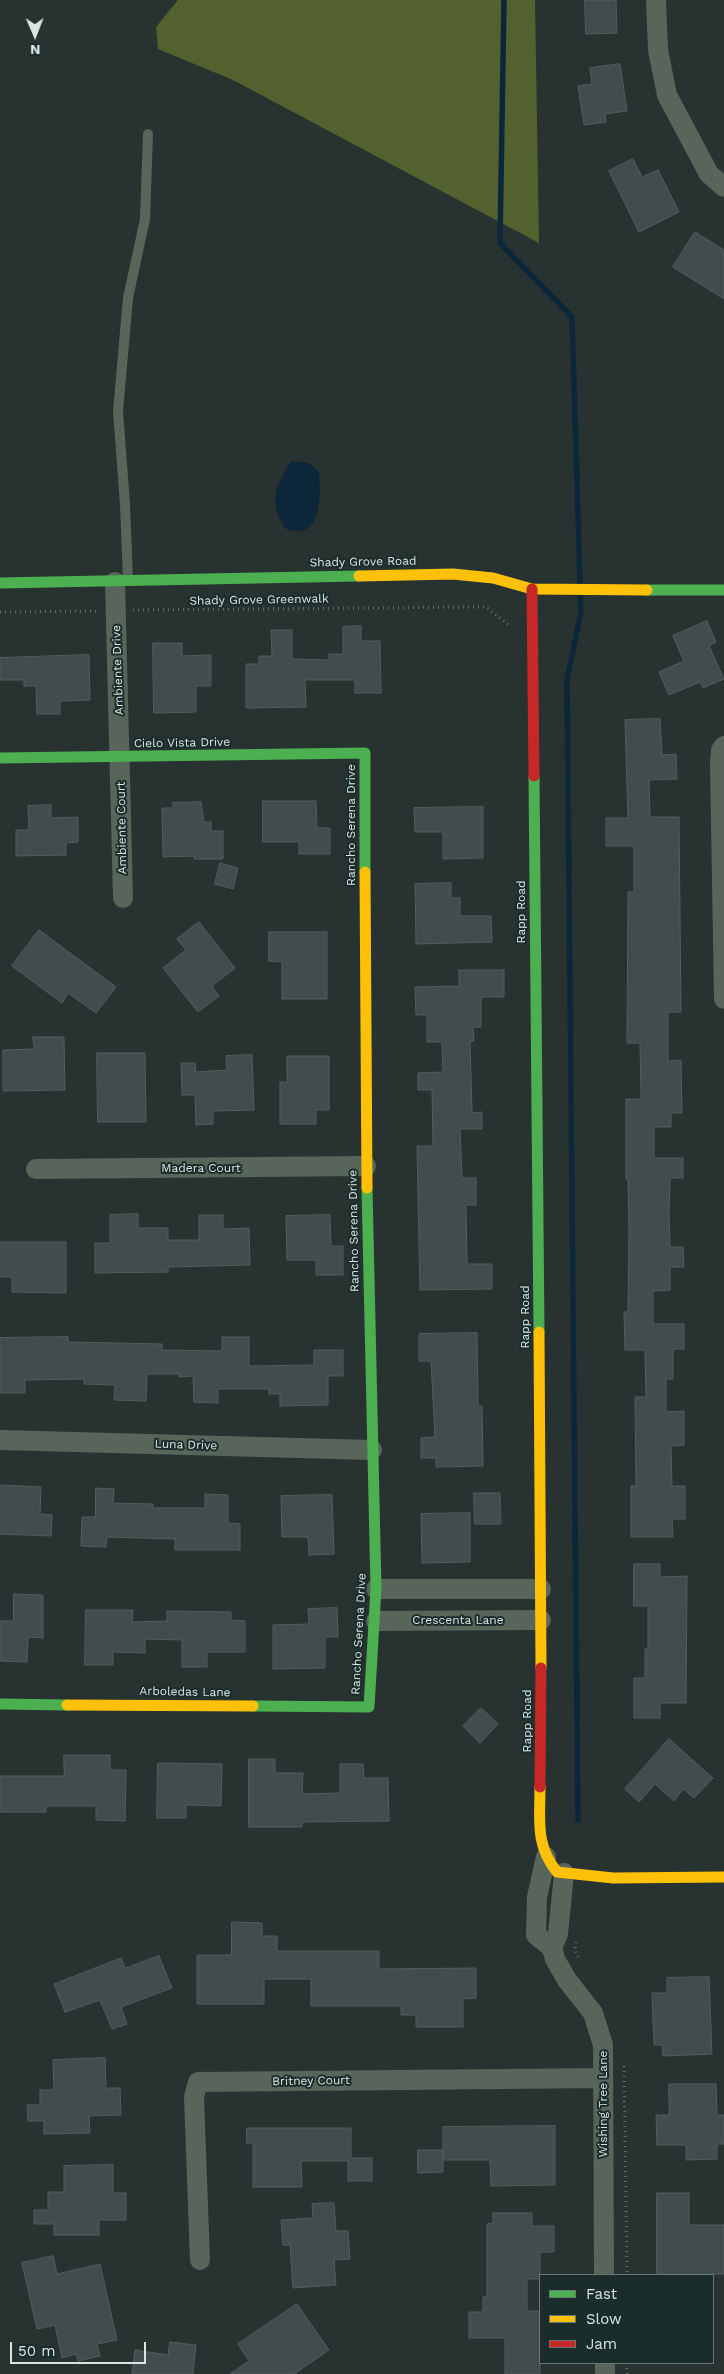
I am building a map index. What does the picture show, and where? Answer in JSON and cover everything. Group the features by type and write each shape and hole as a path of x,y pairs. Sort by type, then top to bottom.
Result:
{"street":[{"path":"656,0 658,50 667,95 709,174 724,187"},
{"name":"Shady Grove Road","path":"0,583 453,574 478,575 505,580 532,589 724,590"},
{"name":"Ambiente Drive","path":"121,581 116,610 121,758"},
{"name":"Rapp Road","path":"532,589 541,1589 540,1841 546,1858"},
{"path":"724,746 721,750 720,764 724,999"},
{"name":"Cielo Vista Drive","path":"0,758 121,758 365,753"},
{"name":"Rancho Serena Drive","path":"365,753 366,1166 376,1589 376,1620 369,1707"},
{"name":"Ambiente Court","path":"121,758 123,898"},
{"name":"Madera Court","path":"36,1169 366,1166"},
{"name":"Luna Drive","path":"0,1440 372,1450"},
{"path":"376,1589 541,1589"},
{"name":"Crescenta Lane","path":"376,1620 541,1620"},
{"name":"Arboledas Lane","path":"0,1704 369,1707"},
{"path":"546,1858 558,1872 564,1873 613,1878 724,1877"},
{"name":"Wishing Tree Lane","path":"546,1858 536,1897 536,1935 552,1948 567,1980 593,2013 603,2045 604,2274"},
{"path":"552,1948 558,1934 564,1873"},
{"name":"Britney Court","path":"200,2260 194,2097 198,2082 603,2078"}],"lane":[{"path":"121,581 126,504 118,411 128,298 145,219 148,134"}],"path":[{"name":"Shady Grove Greenwalk","path":"0,612 486,607 512,627"}],"green space":[{"path":"178,0 535,0 539,243 233,80 158,49 156,27"}],"water":[{"path":"292,461 309,463 319,472 320,496 317,514 309,527 302,531 286,529 280,521 277,512 276,495 278,486 281,477"}],"building":[{"path":"585,0 616,0 617,33 586,34"},
{"path":"620,64 627,111 605,114 606,122 584,125 578,86 592,84 590,68"},
{"path":"633,159 642,177 658,170 679,212 639,232 609,171"},
{"path":"695,232 724,250 724,299 673,267"},
{"path":"707,621 716,642 709,646 724,679 703,688 700,682 669,695 659,672 684,661 673,636"},
{"path":"361,626 361,641 380,641 381,693 355,693 355,680 305,680 306,707 246,708 246,664 259,664 259,656 272,656 271,630 292,630 292,659 329,660 329,654 343,654 343,627"},
{"path":"153,643 182,643 182,656 211,655 211,686 196,686 196,712 154,713"},
{"path":"89,655 90,700 60,701 60,714 37,714 36,686 24,686 24,680 0,680 0,658"},
{"path":"660,719 662,755 676,754 677,779 649,780 650,817 679,817 681,1012 668,1012 668,1061 681,1060 682,1113 671,1113 671,1127 654,1127 654,1158 683,1158 683,1178 670,1178 669,1214 670,1247 683,1247 684,1267 670,1267 670,1290 653,1291 653,1324 684,1324 684,1349 673,1349 673,1379 666,1379 666,1412 684,1411 684,1445 671,1446 672,1486 685,1486 685,1519 672,1519 673,1537 631,1537 631,1486 636,1486 635,1397 646,1397 645,1350 625,1350 624,1312 628,1312 629,1233 628,1179 626,1179 626,1099 641,1099 640,1043 627,1043 628,892 634,892 634,846 606,846 606,818 628,818 625,720"},
{"path":"263,801 316,801 317,828 330,828 330,854 299,854 299,842 263,842"},
{"path":"201,802 204,822 211,822 211,831 223,831 223,859 194,859 194,856 163,857 162,808 173,808 173,803"},
{"path":"51,805 51,818 78,817 78,842 66,843 66,855 16,856 16,830 29,830 28,806"},
{"path":"483,807 483,858 443,859 443,832 415,832 414,808"},
{"path":"220,863 238,868 233,889 215,884"},
{"path":"451,883 451,898 460,898 460,916 491,916 492,942 416,944 415,884"},
{"path":"199,922 235,968 212,986 219,996 198,1012 163,968 186,950 177,939"},
{"path":"39,930 116,987 96,1013 68,993 62,1003 12,966"},
{"path":"269,932 327,932 327,999 282,999 282,962 269,961"},
{"path":"459,970 504,970 504,997 481,997 481,1027 473,1027 474,1041 470,1041 472,1113 482,1112 482,1129 460,1129 462,1178 476,1178 476,1205 466,1205 467,1264 492,1264 492,1289 420,1290 417,1146 433,1146 432,1090 418,1090 418,1073 443,1072 442,1042 427,1042 427,1015 416,1015 415,987 459,986"},
{"path":"33,1037 64,1037 65,1090 3,1091 3,1050 34,1049"},
{"path":"97,1053 145,1053 146,1122 98,1122"},
{"path":"252,1055 254,1110 213,1111 213,1124 196,1125 195,1095 182,1095 181,1063 195,1063 196,1072 227,1070 226,1056"},
{"path":"287,1056 329,1056 329,1110 316,1110 316,1124 280,1124 280,1082 287,1082"},
{"path":"138,1214 138,1228 168,1228 168,1240 199,1240 199,1215 223,1215 223,1229 249,1228 250,1265 168,1267 168,1272 95,1273 95,1243 110,1243 110,1215"},
{"path":"330,1215 331,1246 343,1246 343,1275 316,1275 316,1260 287,1260 286,1216"},
{"path":"0,1242 66,1242 66,1293 12,1292 12,1277 0,1277"},
{"path":"477,1333 478,1406 482,1406 483,1466 436,1467 436,1458 421,1458 421,1438 435,1437 431,1361 419,1361 419,1334"},
{"path":"68,1337 68,1342 162,1344 162,1350 222,1351 222,1337 249,1337 249,1366 314,1365 314,1350 343,1350 343,1376 328,1376 328,1405 280,1406 280,1394 269,1394 269,1389 218,1389 218,1403 194,1402 193,1376 179,1377 179,1374 147,1374 146,1401 114,1400 115,1385 84,1384 84,1379 25,1380 25,1393 0,1393 0,1338"},
{"path":"0,1485 41,1487 40,1514 52,1515 51,1536 0,1534"},
{"path":"96,1488 114,1489 113,1503 153,1504 153,1508 205,1508 205,1494 228,1495 228,1523 240,1524 240,1550 175,1550 175,1539 107,1537 106,1547 81,1546 82,1517 95,1517"},
{"path":"474,1493 500,1493 501,1524 475,1524"},
{"path":"332,1495 334,1554 309,1555 308,1537 282,1537 281,1496"},
{"path":"470,1513 470,1562 422,1563 421,1514"},
{"path":"634,1564 660,1564 660,1577 687,1576 686,1703 660,1703 660,1718 634,1718 634,1678 645,1678 645,1649 648,1649 648,1606 634,1606"},
{"path":"14,1594 43,1595 43,1638 28,1637 27,1662 0,1661 0,1621 13,1621"},
{"path":"337,1608 338,1637 325,1637 325,1668 273,1669 273,1625 309,1624 308,1609"},
{"path":"86,1610 133,1610 132,1622 167,1621 167,1611 231,1612 231,1620 245,1621 245,1652 207,1652 207,1667 182,1667 182,1640 145,1639 145,1653 113,1652 113,1665 85,1665"},
{"path":"481,1708 498,1724 480,1743 463,1726"},
{"path":"669,1739 713,1778 694,1798 683,1789 674,1801 655,1784 639,1802 625,1789"},
{"path":"64,1755 110,1755 110,1770 126,1770 125,1821 96,1820 96,1806 46,1806 46,1812 0,1812 0,1776 64,1776"},
{"path":"249,1759 275,1759 275,1773 303,1773 302,1794 340,1793 340,1764 363,1764 364,1778 388,1778 389,1821 302,1822 302,1827 249,1827"},
{"path":"158,1763 222,1764 221,1806 186,1805 186,1818 157,1818"},
{"path":"232,1922 262,1923 262,1936 277,1936 277,1951 379,1951 379,1969 476,1968 476,1998 463,1999 463,2027 416,2027 416,2015 401,2015 401,2006 311,2006 311,1979 264,1979 264,2004 197,2004 197,1955 231,1955"},
{"path":"159,1956 172,1988 121,2007 127,2024 112,2029 100,2000 65,2012 54,1984 121,1958 125,1968"},
{"path":"709,1977 712,2054 663,2056 662,2045 654,2045 652,1993 667,1993 667,1978"},
{"path":"105,2058 106,2088 120,2088 121,2115 89,2116 90,2133 44,2134 44,2121 28,2121 27,2105 40,2105 40,2090 54,2090 53,2060"},
{"path":"669,2084 716,2084 717,2115 724,2115 724,2144 717,2144 717,2159 686,2160 686,2145 657,2145 656,2115 669,2115"},
{"path":"555,2126 555,2185 491,2186 490,2160 443,2160 443,2127"},
{"path":"247,2128 351,2128 351,2158 372,2158 372,2181 348,2181 348,2161 301,2161 302,2187 253,2187 253,2143 247,2143"},
{"path":"418,2150 443,2150 443,2172 418,2173"},
{"path":"113,2165 113,2193 126,2193 126,2220 99,2220 99,2235 54,2235 54,2224 34,2224 34,2210 48,2210 48,2192 64,2192 64,2166"},
{"path":"657,2193 689,2193 689,2225 724,2225 724,2274 657,2274"},
{"path":"334,2203 336,2231 348,2231 350,2259 334,2260 336,2285 293,2288 290,2245 283,2245 281,2220 313,2218 312,2204"},
{"path":"493,2213 532,2213 532,2226 554,2226 554,2252 540,2252 539,2279 527,2279 527,2311 539,2311 540,2374 505,2374 505,2338 469,2338 469,2312 483,2312 483,2297 487,2297 487,2224 493,2223"},
{"path":"53,2256 57,2274 100,2264 117,2340 97,2344 100,2356 78,2361 76,2354 62,2358 55,2325 37,2329 22,2263"},
{"path":"297,2304 329,2350 294,2374 230,2374 249,2361 238,2344"},
{"path":"170,2342 196,2345 193,2374 132,2374 135,2350 168,2355"}],"waterway":[{"path":"504,0 500,243 572,317 580,582"},
{"path":"578,1820 567,679 581,612 580,596"}],"traffic: fast":[{"path":"0,583 359,576"},
{"path":"647,590 724,590"},
{"path":"0,758 365,753 365,872"},
{"path":"534,776 539,1332"},
{"path":"253,1706 369,1707 376,1589 367,1188"},
{"path":"0,1704 67,1705"}],"traffic: slow":[{"path":"359,576 453,574 493,578 532,589 647,590"},
{"path":"365,872 367,1188"},
{"path":"539,1332 541,1668"},
{"path":"67,1705 253,1706"},
{"path":"540,1787 540,1832 545,1852 557,1872 613,1878 724,1877"}],"traffic: jam":[{"path":"532,589 534,776"},
{"path":"540,1787 541,1668"}]}
